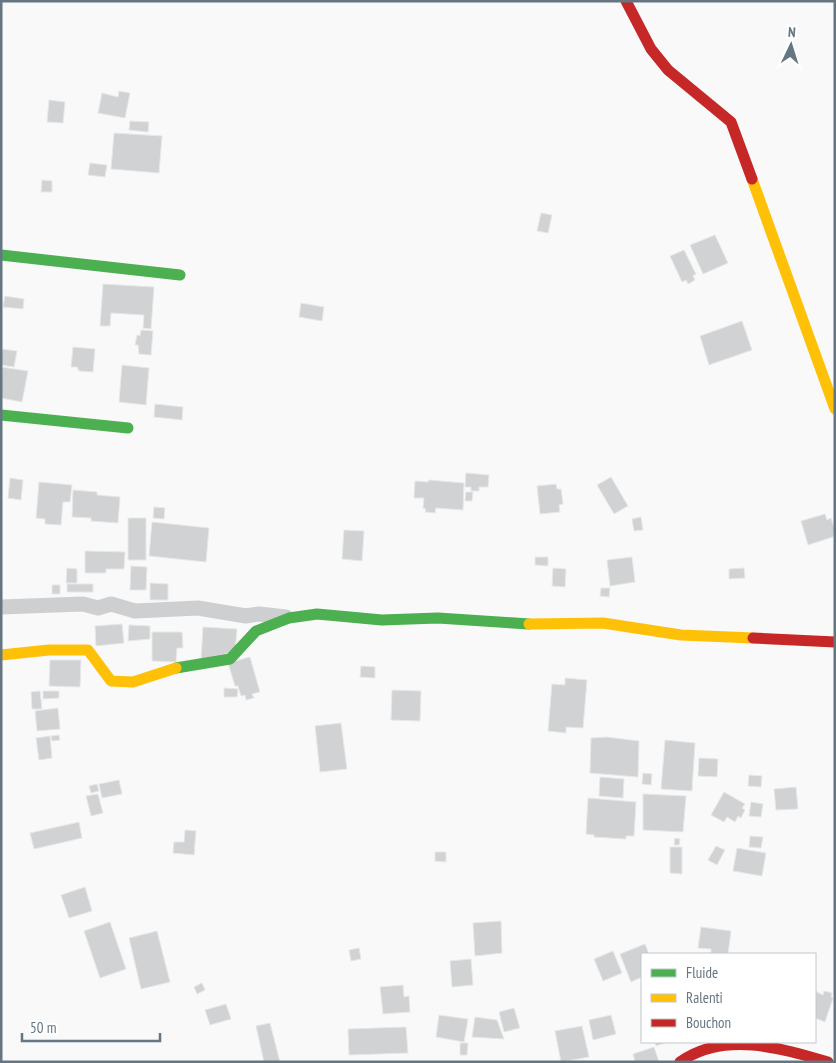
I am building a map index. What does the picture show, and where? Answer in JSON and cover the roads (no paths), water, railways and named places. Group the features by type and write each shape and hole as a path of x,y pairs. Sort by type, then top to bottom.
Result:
{"street":[{"path":"626,1 651,49 668,70 731,122 835,409"},
{"path":"1,255 180,276"},
{"path":"1,415 128,428"},
{"path":"1,607 83,604 98,608 111,604 135,611 198,608 246,616 259,614 289,618"},
{"path":"1,654 49,650 88,650 110,681 133,682 182,666 230,659 256,630 289,618 317,614 382,620 438,618 537,624 603,623 681,635 835,642"},
{"path":"680,1062 690,1053 750,1045 777,1047 828,1062"}]}
